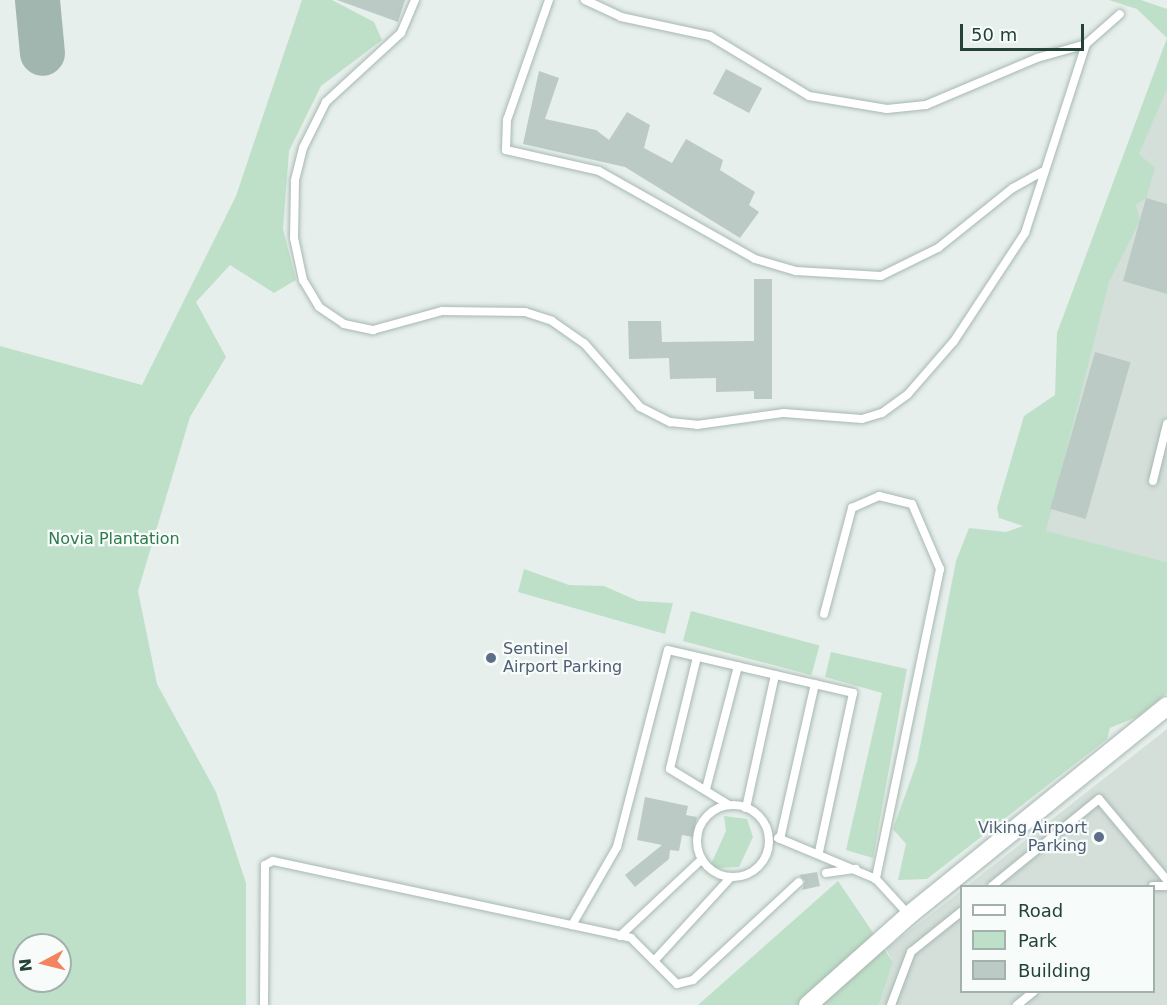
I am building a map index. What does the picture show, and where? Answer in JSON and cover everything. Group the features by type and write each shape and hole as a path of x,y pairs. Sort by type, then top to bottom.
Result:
{"street":[{"path":"808,1005 909,915 1167,706"}],"lane":[{"path":"415,0 400,33 326,102 303,148 295,181 294,238 303,280 319,307 344,324 373,330 467,309 525,312 552,321 584,343 640,407 670,422 697,424 784,413 839,421 882,412 908,394 954,341 1025,233 1042,172 1086,44"},
{"path":"549,0 507,120 506,150 599,171 755,260 796,271 881,276 938,248 1013,188 1042,172"},
{"path":"585,0 621,17 710,36 809,96 887,109 926,105 1037,58 1086,44 1120,14"},
{"path":"1153,481 1167,424"},
{"path":"824,614 852,508 879,496 912,504 940,569 876,879"},
{"path":"572,926 617,847 668,650 853,693 819,852"},
{"path":"654,961 730,878 762,863 769,835 761,818 746,808 729,805 670,769 697,657"},
{"path":"706,789 738,666"},
{"path":"746,808 775,675"},
{"path":"780,839 815,684"},
{"path":"993,885 1099,799 1167,880"},
{"path":"620,936 702,859 701,825 729,805"},
{"path":"769,835 858,868 876,879 909,915"},
{"path":"702,859 730,878"},
{"path":"264,1005 265,865 273,861 631,938 677,984 693,980 800,882"},
{"path":"826,873 858,868"},
{"path":"891,1005 912,952 960,913"},
{"path":"1017,1005 1032,993"}],"shaded area":[{"path":"1167,43 1167,562 1024,526"},
{"name":"Viking Airport Parking","path":"1167,729 1167,1005 879,1005 893,962 886,949 960,892 960,993 1155,993 1155,885 968,885"}],"green space":[{"name":"Novia Plantation","path":"302,0 332,0 374,22 382,40 321,86 289,151 283,229 296,280 274,293 230,265 196,302 226,357 190,417 138,591 157,684 216,792 246,883 246,1005 0,1005 0,346 142,385 236,196"},
{"path":"1109,0 1141,0 1167,9 1167,38 1137,9"},
{"path":"1167,38 1167,89 1139,154 1155,168 1146,198 1136,205 1140,221 1109,282 1046,531 1167,562 1167,693 1139,716 1110,728 1107,739 927,879 898,880 906,844 893,829 917,762 956,561 969,528 1006,532 1023,526 999,518 997,508 1024,416 1055,395 1057,333"},
{"path":"524,569 569,585 604,586 638,601 673,603 665,634 518,592"},
{"path":"691,611 819,645 811,675 683,641"},
{"path":"831,652 907,669 873,858 846,850 882,693 825,677"},
{"path":"724,816 747,819 753,837 739,867 716,868 711,864 726,831"},
{"path":"838,881 893,962 879,1005 698,1005"}],"building":[{"path":"337,0 405,0 398,22"},
{"path":"726,69 762,88 749,113 713,94"},
{"path":"539,71 559,78 545,119 596,130 609,140 627,112 650,125 644,148 672,163 686,139 723,160 720,170 755,192 749,205 759,212 740,238 625,167 523,144"},
{"path":"1146,198 1167,204 1167,294 1123,281"},
{"path":"754,279 772,279 772,399 754,399 754,391 716,392 716,378 670,379 669,358 629,359 628,321 661,321 662,342 754,341"},
{"path":"1095,352 1131,362 1086,519 1050,509"},
{"path":"645,797 688,806 686,815 697,817 693,837 682,835 679,851 670,850 669,859 635,887 625,875 662,845 637,840"},
{"path":"817,872 820,886 802,890 805,881 799,875"}],"taxiway":[{"path":"37,0 42,53"}],"place":[{"name":"Sentinel Airport Parking","path":"491,658"},
{"name":"Viking Airport Parking","path":"1099,837"}]}
